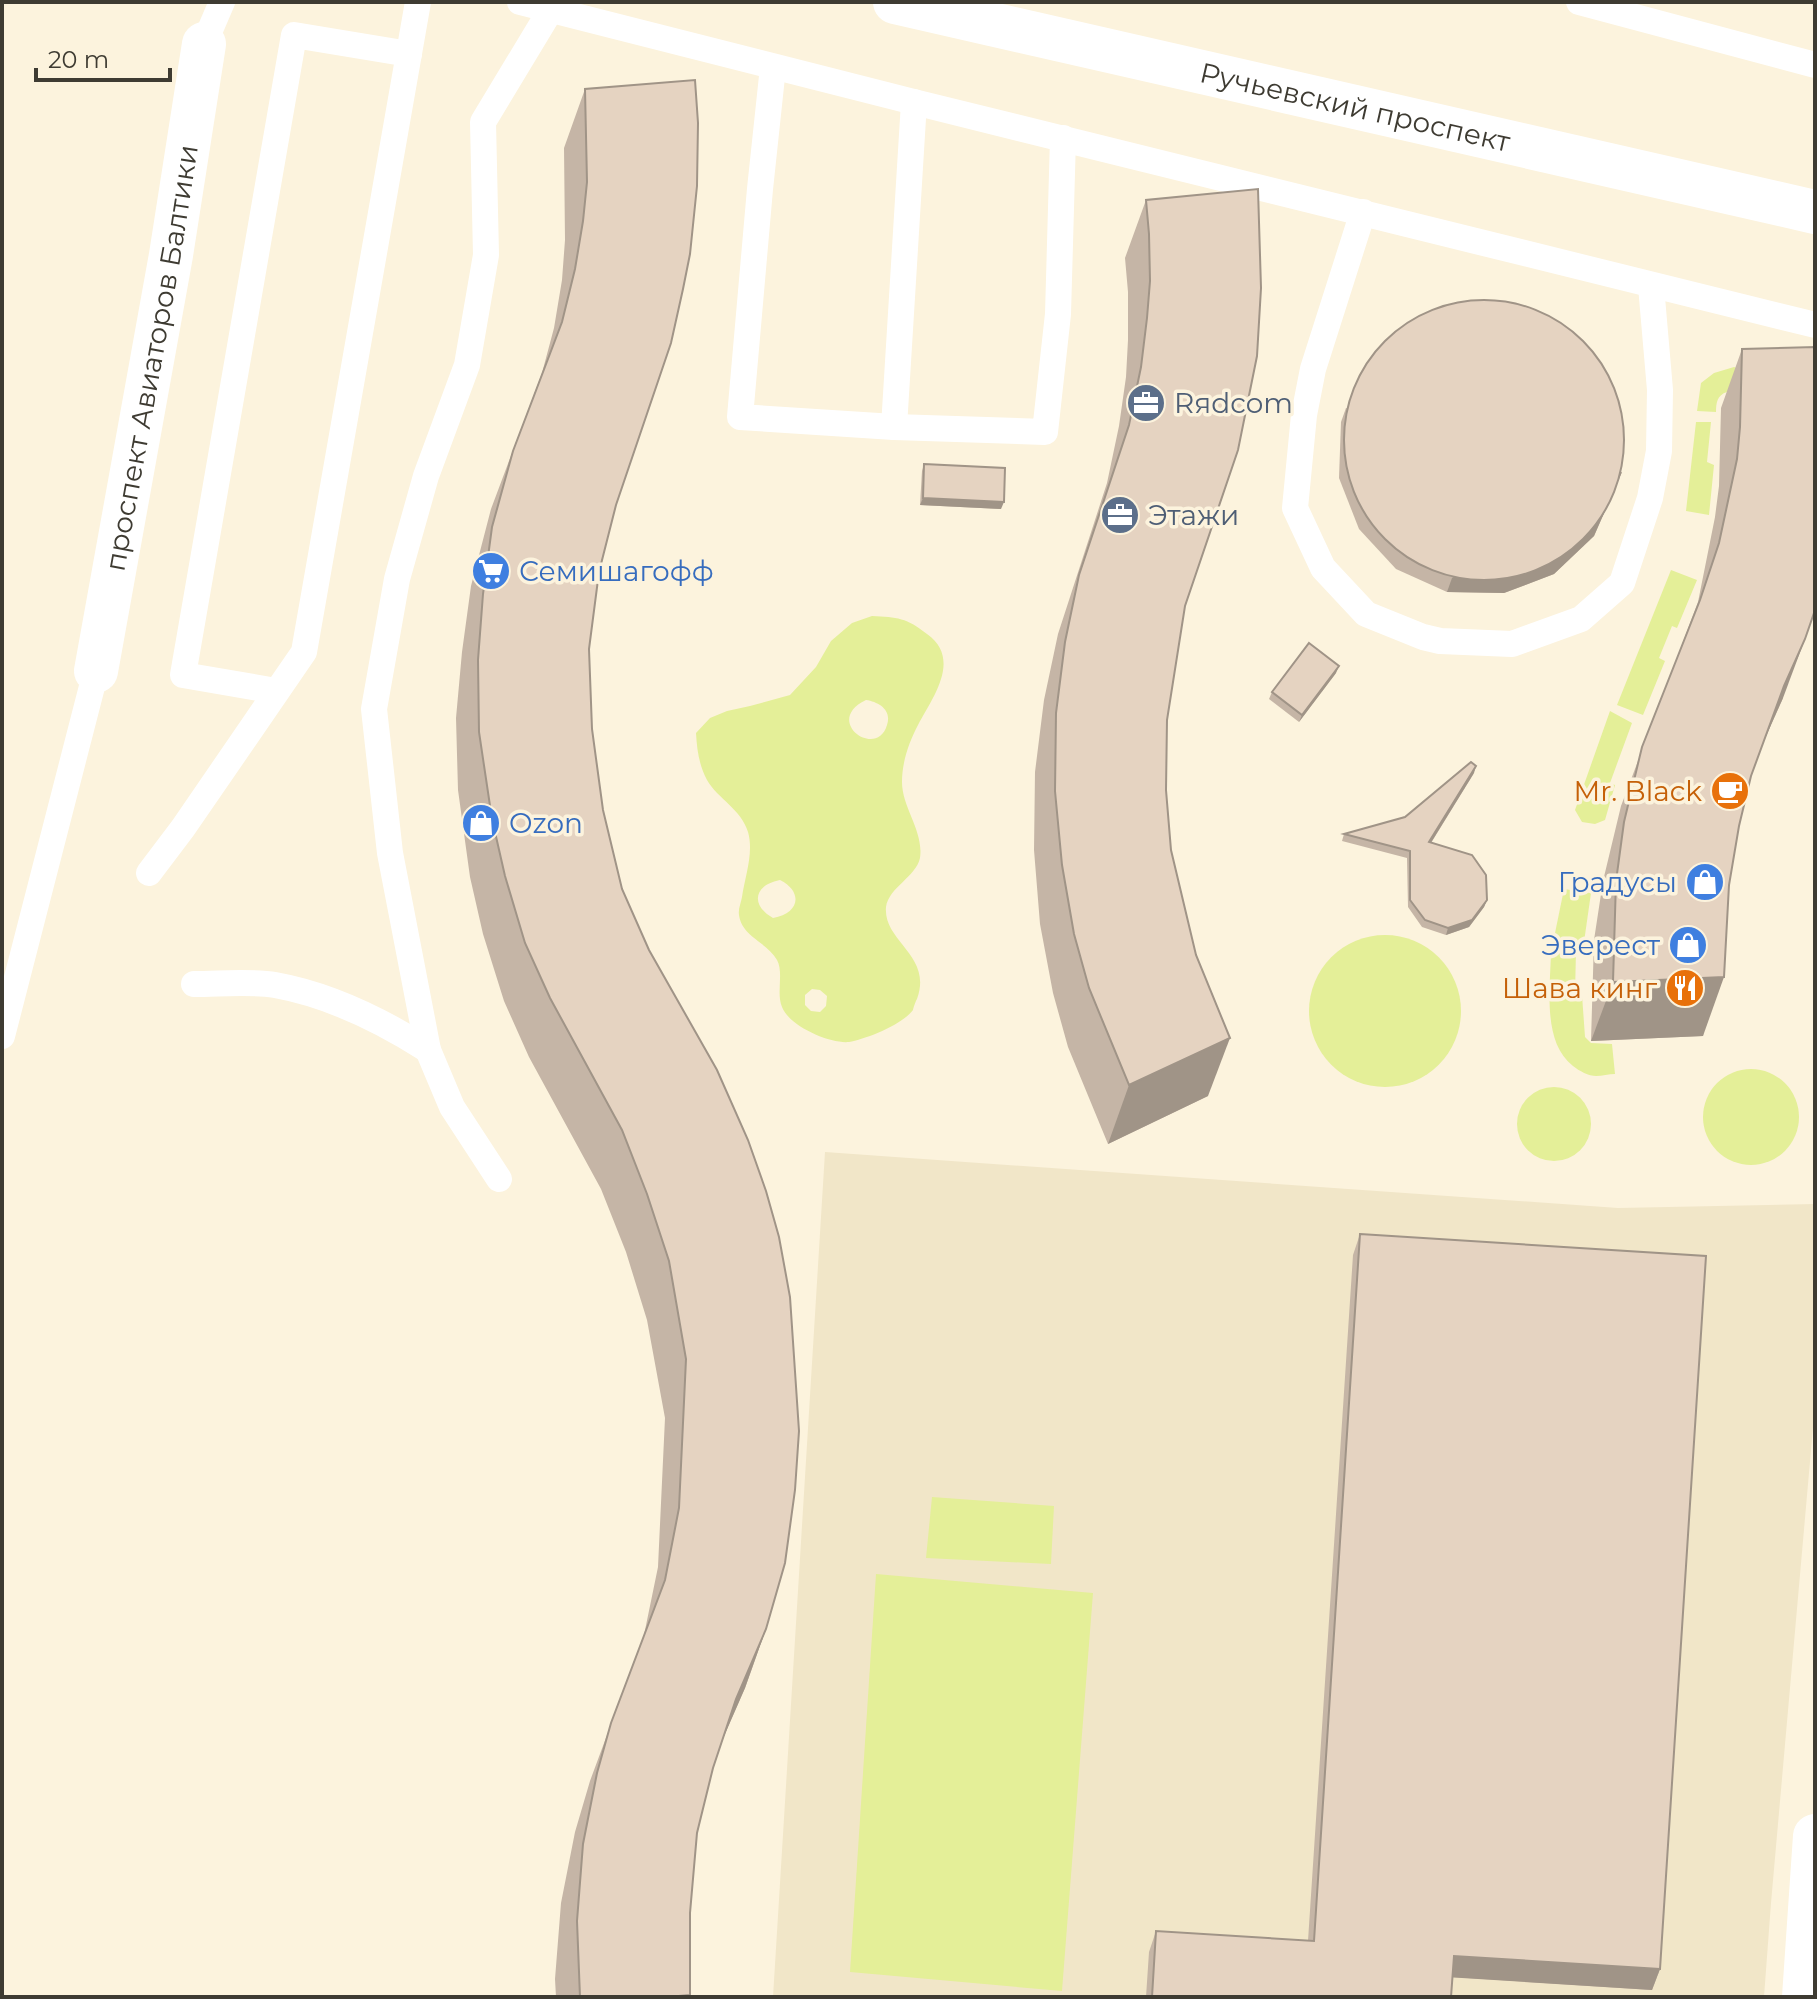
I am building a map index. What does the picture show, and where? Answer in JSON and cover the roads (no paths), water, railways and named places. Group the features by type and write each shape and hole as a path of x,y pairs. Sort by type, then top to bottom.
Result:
{"street":[{"name":"Ручьевский проспект","path":"895,2 1815,212"},
{"name":"проспект Авиаторов Балтики","path":"96,671 171,255 204,44"},
{"path":"1804,1997 1815,1836"}],"lane":[{"path":"204,44 222,2"},
{"path":"149,873 304,652 418,2"},
{"path":"520,2 1815,325"},
{"path":"1579,2 1815,65"},
{"path":"499,1179 452,1107 428,1050 390,853 374,709 397,579 426,476 467,365 486,255 483,122 550,11"},
{"path":"276,691 183,675 294,35 409,54"},
{"path":"773,67 740,417 894,427 1045,432 1058,314 1063,138"},
{"path":"894,427 914,102"},
{"path":"1363,212 1313,369 1304,415 1295,508 1323,568 1366,614 1423,637 1440,641 1512,644 1581,619 1622,583 1650,498 1659,451 1660,390 1651,286"},
{"path":"2,1036 96,671"},
{"path":"194,984 273,985 337,1001 393,1028 428,1050"}],"place":[{"name":"Rяdcom","path":"1146,403"},
{"name":"Этажи","path":"1120,515"},
{"name":"Семишагофф","path":"491,571"},
{"name":"Mr. Black","path":"1730,791"},
{"name":"Ozon","path":"481,823"},
{"name":"Градусы","path":"1705,882"},
{"name":"Эверест","path":"1688,945"},
{"name":"Шава кинг","path":"1685,988"}]}
